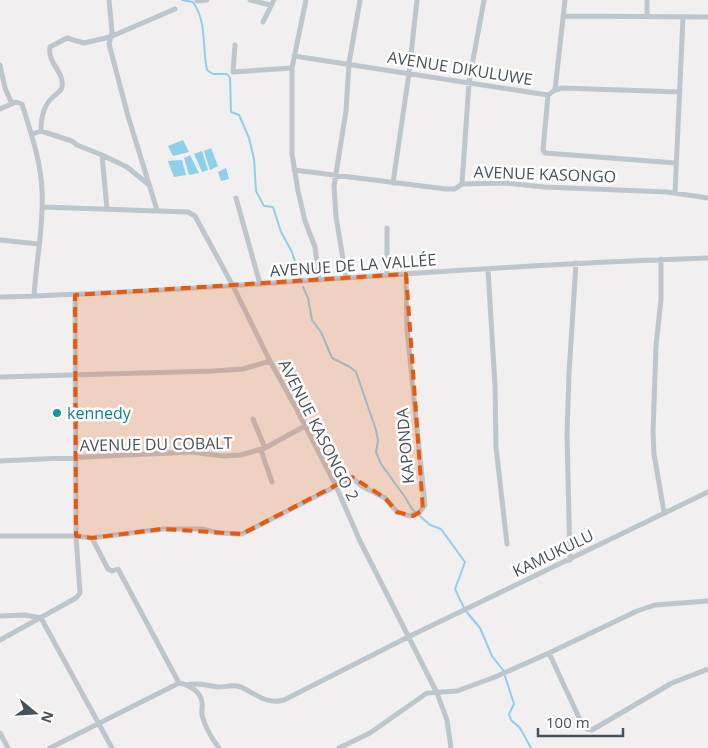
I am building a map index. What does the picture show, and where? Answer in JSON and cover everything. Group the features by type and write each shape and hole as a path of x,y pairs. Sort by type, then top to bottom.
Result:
{"street":[{"path":"109,0 112,32 109,44 111,53 157,210"},
{"path":"196,2 207,0"},
{"path":"251,0 270,5"},
{"path":"264,22 270,5 274,0"},
{"path":"306,0 292,68 294,170 306,221 315,247 319,280"},
{"path":"346,277 335,204 336,176 346,111 349,63 360,0"},
{"path":"393,182 409,72 416,0"},
{"path":"462,184 469,82 484,0"},
{"path":"555,90 565,0"},
{"path":"647,0 647,17"},
{"path":"41,131 42,116 46,106 62,86 59,72 51,60 50,47 68,38 84,43 110,38 175,9"},
{"path":"564,16 708,17"},
{"path":"674,193 682,17"},
{"path":"235,45 233,72 292,68"},
{"name":"AVENUE DIKULUWE","path":"294,56 409,72 548,95 562,88 680,92"},
{"path":"0,64 5,88 12,104"},
{"path":"548,95 544,152 676,163"},
{"path":"0,109 18,102 22,104 39,160 42,207 34,296"},
{"path":"32,134 41,131 72,141 76,145 127,167 149,184"},
{"path":"102,155 107,209"},
{"name":"AVENUE KASONGO","path":"294,170 446,189 455,189 462,184 516,183 544,187 674,193 708,198"},
{"path":"236,198 260,284"},
{"name":"AVENUE KASONGO 2","path":"42,207 157,210 193,213 233,286 336,486 360,541 437,693 447,720 451,748"},
{"path":"386,275 388,228"},
{"path":"0,240 39,244"},
{"name":"AVENUE DE LA VALLÉE","path":"0,297 75,295 233,286 576,263 708,258"},
{"path":"661,259 661,299 656,346 653,433 654,454 664,512"},
{"path":"570,560 567,435 576,263"},
{"path":"488,269 495,386 496,447 507,544"},
{"name":"KAPONDA","path":"336,486 348,479 355,480 363,487 385,498 397,512 408,516 419,514 425,505 407,330 406,274"},
{"path":"0,640 80,594 76,536 75,295"},
{"path":"0,377 236,370 261,365 270,361"},
{"path":"253,419 272,482"},
{"name":"AVENUE DU COBALT","path":"0,461 191,452 232,456 263,449 305,426"},
{"path":"0,536 76,536 92,538 163,529 202,529 230,534 245,533 336,486"},
{"name":"KAMUKULU","path":"179,683 239,687 259,698 279,702 408,637 708,492"},
{"path":"50,748 179,683 118,569 112,571 108,569 92,538"},
{"path":"339,748 370,733 427,693 457,691 504,673 550,654 637,611 655,605 708,601"},
{"path":"0,616 25,615 41,618"},
{"path":"41,618 112,748"},
{"path":"550,654 582,724 584,727 592,730 672,683 708,668"},
{"path":"187,685 196,691 201,698 202,715 210,735 219,748"},
{"path":"0,733 8,748"}],"highlighted area":[{"path":"406,274 423,510 413,516 397,512 385,498 352,477 242,534 163,529 92,538 76,536 75,295"}],"water":[{"path":"183,140 189,152 173,156 168,146"},
{"path":"211,148 218,166 210,170 204,151"},
{"path":"202,151 208,170 202,172 194,154"},
{"path":"190,155 199,173 189,175 184,158"},
{"path":"182,160 186,175 174,177 168,161"},
{"path":"226,168 229,179 221,181 218,172"}],"waterway":[{"path":"182,0 193,2 200,18 207,70 213,74 227,74 230,78 231,112 239,115 249,138 254,159 256,191 264,206 273,207 281,232 292,252 300,277"},
{"path":"303,287 308,298 312,320 321,332 332,358 356,372 376,430 378,441 376,452 381,464 412,509 430,525 441,529 465,562 455,589 465,610 480,628 492,656 503,670 514,704 509,714 511,720 520,728 531,748"}],"place":[{"name":"kennedy","path":"57,413"}]}
